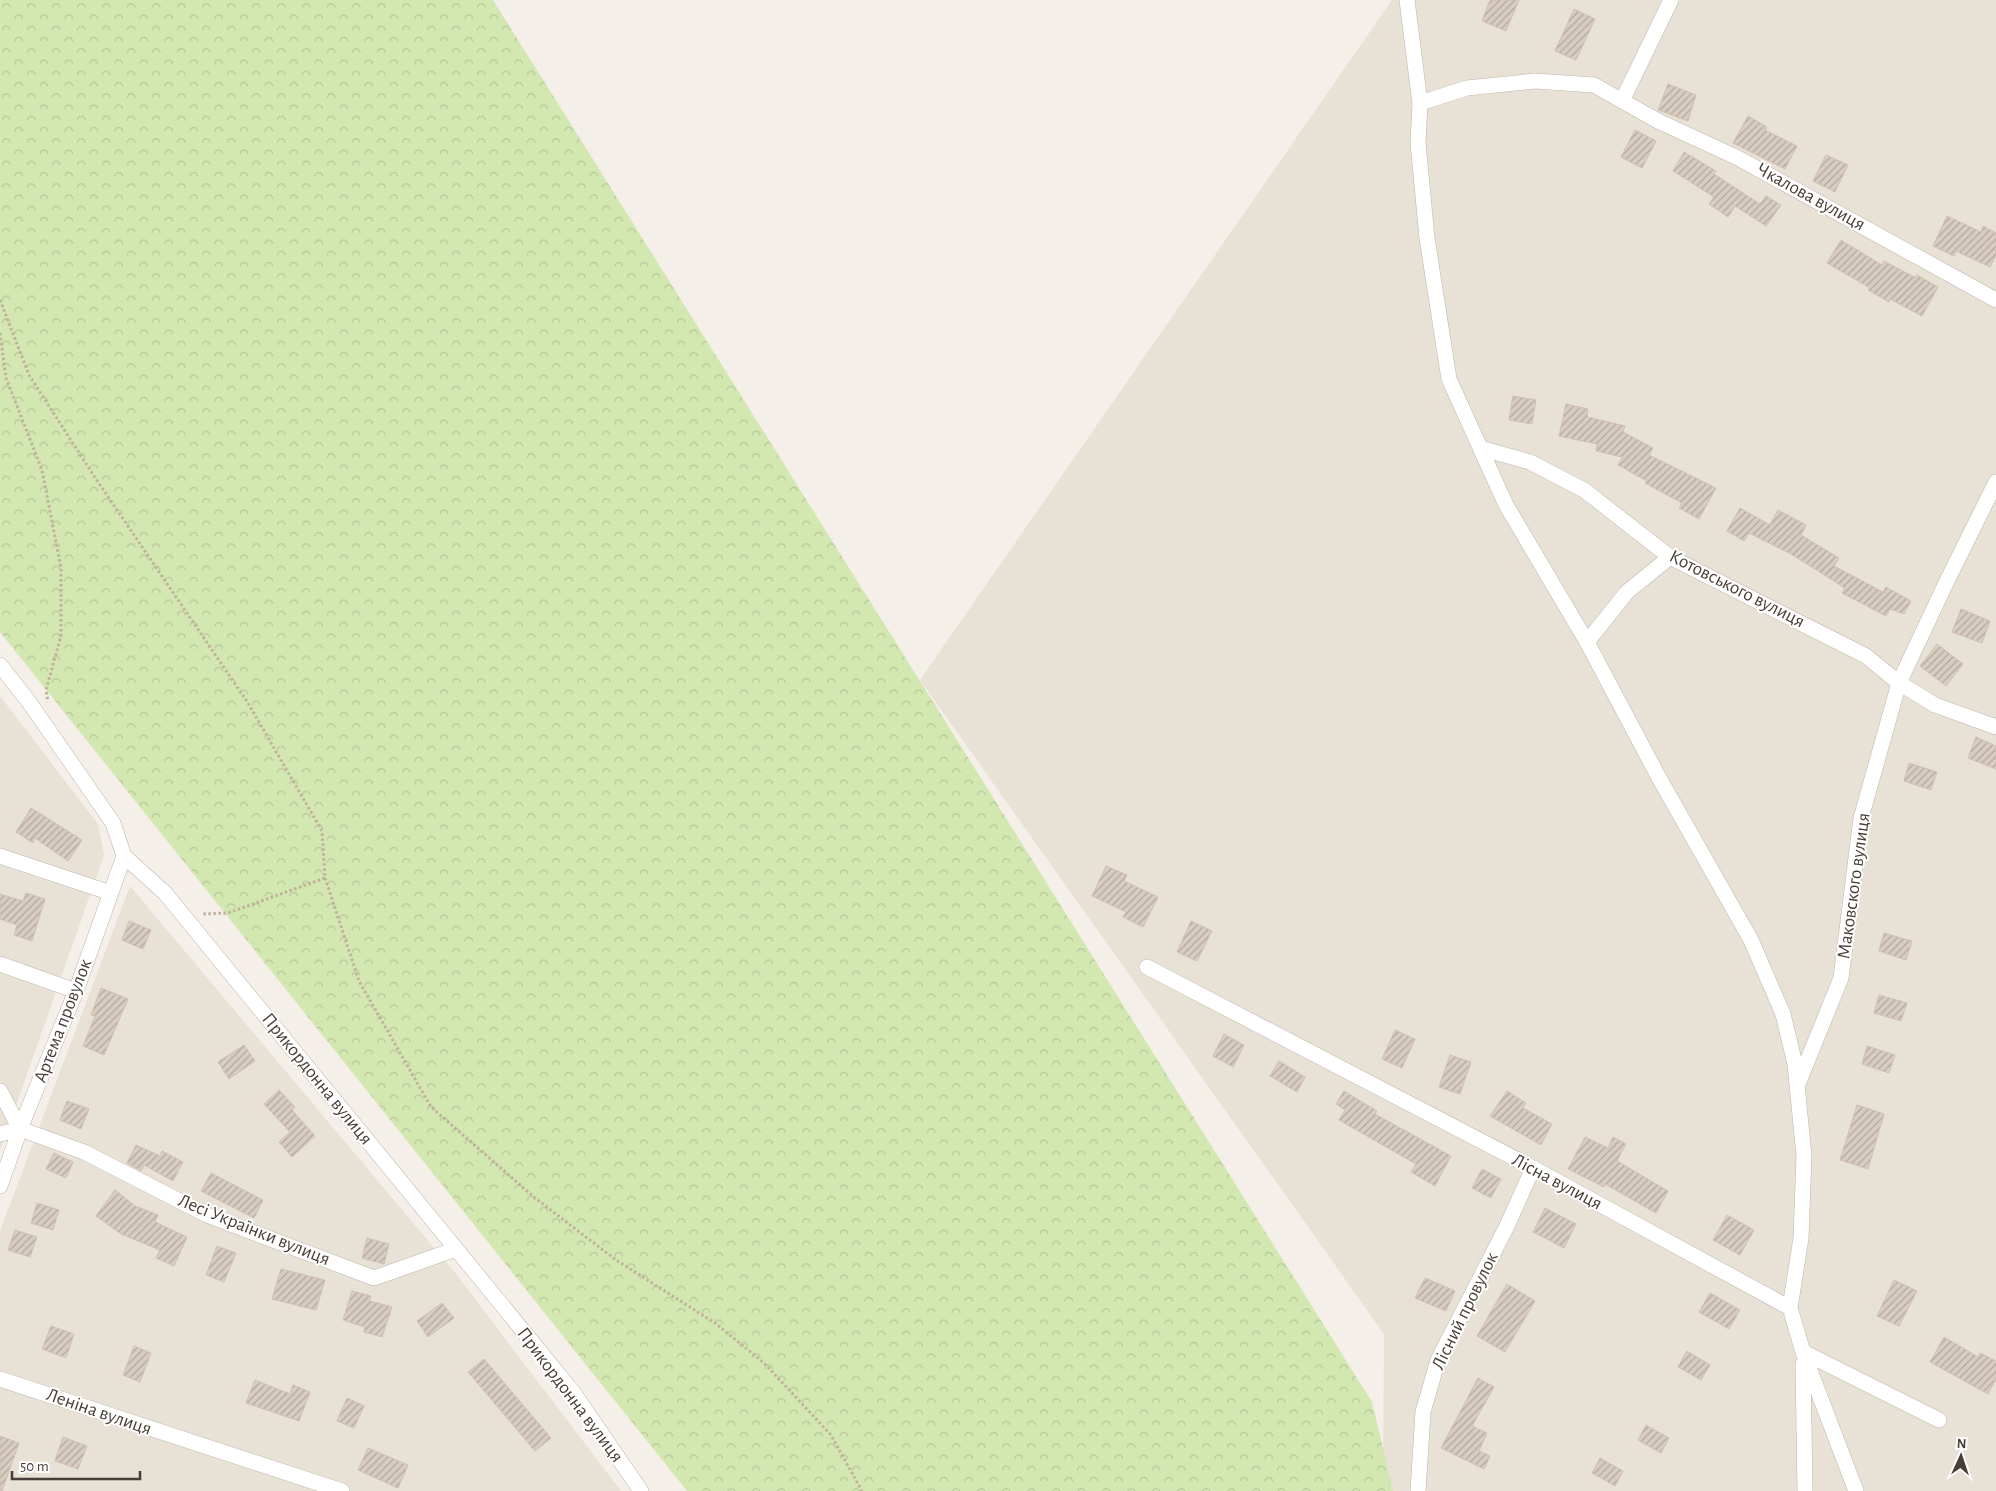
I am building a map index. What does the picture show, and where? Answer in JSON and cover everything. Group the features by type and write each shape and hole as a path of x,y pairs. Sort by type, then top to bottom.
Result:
{"street":[{"path":"1407,0 1420,103 1418,143 1427,238 1449,379 1506,505 1587,642 1658,776 1751,940 1783,1014 1795,1064 1804,1156 1801,1238 1790,1308 1803,1352 1856,1491"},
{"path":"1622,101 1671,0"},
{"name":"Чкалова вулиця","path":"1420,103 1467,88 1535,81 1594,86 1658,121 1738,158 1996,300"},
{"name":"Котовського вулиця","path":"1480,448 1530,462 1584,490 1670,557 1866,656 1899,683 1935,705 1996,727"},
{"name":"Маковского вулиця","path":"1798,1086 1840,978 1861,818 1899,683 1944,585 1996,482"},
{"path":"1587,642 1627,592 1670,557"},
{"name":"Прикордонна вулиця","path":"0,665 29,702 113,823 124,856 165,893 573,1392 641,1491"},
{"path":"0,856 111,893"},
{"name":"Артема провулок","path":"0,1186 20,1129 76,991 124,856"},
{"path":"0,964 76,991"},
{"name":"Лісна вулиця","path":"1147,967 1533,1168 1790,1308"},
{"path":"0,1091 20,1129 0,1134"},
{"name":"Лесі Українки вулиця","path":"20,1129 84,1152 208,1215 374,1278 456,1249"},
{"name":"Лісний провулок","path":"1418,1491 1423,1412 1438,1360 1507,1226 1533,1168"},
{"path":"1803,1352 1938,1420"},
{"path":"1803,1352 1805,1491"},
{"name":"Леніна вулиця","path":"0,1378 342,1491"}],"path":[{"path":"0,300 29,374 94,476 248,703 322,831 325,878 359,981 431,1107 534,1198 616,1260 715,1323 764,1363 831,1435 862,1491"},
{"path":"0,333 6,378 42,470 61,568 61,636 46,690 49,709"},
{"path":"183,915 228,913 325,878"}],"shaded area":[{"path":"1392,0 1996,0 1996,1491 1383,1491 1384,1334 920,680"},
{"path":"0,696 98,824 104,855 0,1151"},
{"path":"130,886 456,1274 621,1491 0,1491 0,1231"}],"green space":[{"path":"0,0 493,0 1372,1402 1393,1491 687,1491 0,632"}],"building":[{"path":"1490,0 1519,0 1506,31 1482,21"},
{"path":"1574,9 1595,19 1576,60 1555,51"},
{"path":"1668,84 1696,95 1688,121 1658,110"},
{"path":"1748,116 1767,127 1765,130 1797,146 1785,169 1733,143"},
{"path":"1635,130 1656,141 1642,168 1621,157"},
{"path":"1684,152 1716,171 1714,174 1760,204 1766,196 1781,205 1766,226 1735,206 1728,217 1709,204 1714,197 1673,171"},
{"path":"1826,155 1848,165 1835,192 1813,181"},
{"path":"1947,216 1981,232 1983,226 1996,233 1996,255 1990,267 1956,251 1954,256 1933,246"},
{"path":"1841,240 1882,265 1884,261 1916,278 1917,275 1938,287 1922,316 1890,299 1889,302 1868,290 1870,288 1827,263"},
{"path":"1513,396 1536,400 1532,424 1509,420"},
{"path":"1566,404 1588,409 1587,417 1625,426 1623,432 1653,448 1649,455 1716,488 1699,519 1679,508 1682,503 1645,483 1647,481 1618,465 1622,457 1596,451 1597,444 1559,436"},
{"path":"1740,508 1770,525 1778,510 1806,525 1801,535 1839,558 1834,566 1883,592 1886,587 1911,601 1904,614 1890,609 1886,616 1842,593 1845,588 1791,554 1749,533 1744,541 1727,531"},
{"path":"1961,609 1990,621 1982,643 1952,632"},
{"path":"1937,644 1963,664 1946,686 1920,666"},
{"path":"1976,737 1996,746 1996,769 1968,758"},
{"path":"1909,763 1937,772 1931,790 1904,781"},
{"path":"31,808 82,840 68,861 35,838 33,843 16,832"},
{"path":"1106,866 1127,875 1124,881 1158,897 1143,927 1123,917 1126,912 1092,896"},
{"path":"26,893 45,899 32,941 14,935 17,925 0,919 0,894 23,901"},
{"path":"129,921 151,930 143,949 122,940"},
{"path":"1191,921 1212,931 1197,961 1177,952"},
{"path":"1884,933 1912,941 1906,960 1879,951"},
{"path":"101,988 128,999 104,1055 83,1046 95,1016 91,1015"},
{"path":"1879,995 1907,1003 1901,1021 1874,1013"},
{"path":"1395,1030 1415,1039 1402,1068 1382,1059"},
{"path":"1224,1034 1244,1045 1233,1067 1213,1056"},
{"path":"244,1045 255,1061 229,1079 218,1062"},
{"path":"1867,1046 1895,1055 1889,1073 1862,1064"},
{"path":"1450,1055 1471,1062 1460,1094 1439,1087"},
{"path":"1279,1061 1305,1077 1297,1092 1270,1076"},
{"path":"279,1090 295,1107 292,1110 315,1136 292,1157 279,1142 290,1132 264,1104"},
{"path":"1344,1091 1377,1111 1375,1114 1451,1156 1435,1186 1411,1172 1416,1164 1339,1120 1345,1110 1336,1104"},
{"path":"1507,1091 1526,1103 1523,1108 1552,1124 1541,1145 1490,1116"},
{"path":"67,1101 89,1109 81,1129 60,1120"},
{"path":"1857,1105 1884,1114 1868,1169 1840,1160"},
{"path":"1585,1137 1608,1148 1613,1137 1626,1144 1617,1161 1668,1191 1656,1213 1605,1184 1604,1187 1568,1169"},
{"path":"136,1145 160,1156 162,1151 183,1162 173,1181 144,1165 141,1171 127,1163"},
{"path":"54,1153 73,1162 66,1178 46,1169"},
{"path":"1482,1169 1501,1179 1491,1198 1472,1188"},
{"path":"211,1173 263,1200 254,1218 201,1191"},
{"path":"115,1190 135,1206 158,1215 155,1222 187,1237 174,1266 156,1258 160,1250 121,1234 96,1216"},
{"path":"37,1203 59,1210 53,1230 31,1223"},
{"path":"1545,1208 1576,1224 1564,1248 1533,1232"},
{"path":"1727,1215 1754,1230 1740,1255 1713,1240"},
{"path":"15,1230 37,1237 30,1257 8,1250"},
{"path":"367,1238 389,1244 384,1264 362,1258"},
{"path":"217,1246 236,1253 224,1282 206,1275"},
{"path":"281,1269 325,1280 316,1310 272,1299"},
{"path":"1425,1278 1455,1291 1446,1311 1415,1298"},
{"path":"1894,1280 1917,1291 1899,1326 1877,1316"},
{"path":"1507,1284 1535,1301 1505,1352 1477,1336"},
{"path":"352,1291 371,1296 370,1301 392,1307 382,1337 364,1332 365,1327 343,1320"},
{"path":"1710,1293 1740,1310 1729,1329 1699,1312"},
{"path":"442,1303 454,1318 428,1337 417,1321"},
{"path":"51,1326 74,1334 66,1358 42,1349"},
{"path":"1944,1337 1978,1357 1980,1353 1996,1361 1996,1379 1988,1394 1930,1362"},
{"path":"134,1346 151,1353 140,1382 123,1375"},
{"path":"1687,1351 1710,1365 1701,1380 1678,1367"},
{"path":"484,1359 551,1438 535,1451 468,1372"},
{"path":"1478,1378 1494,1387 1472,1426 1487,1433 1479,1451 1490,1456 1484,1469 1441,1448"},
{"path":"255,1380 290,1394 293,1385 310,1392 299,1421 246,1403"},
{"path":"347,1398 364,1406 354,1428 337,1421"},
{"path":"1646,1425 1669,1438 1661,1453 1638,1440"},
{"path":"0,1436 19,1443 2,1491 0,1491"},
{"path":"63,1437 87,1446 78,1469 55,1461"},
{"path":"368,1448 408,1465 398,1488 358,1470"},
{"path":"1600,1458 1623,1471 1615,1486 1592,1473"}]}
